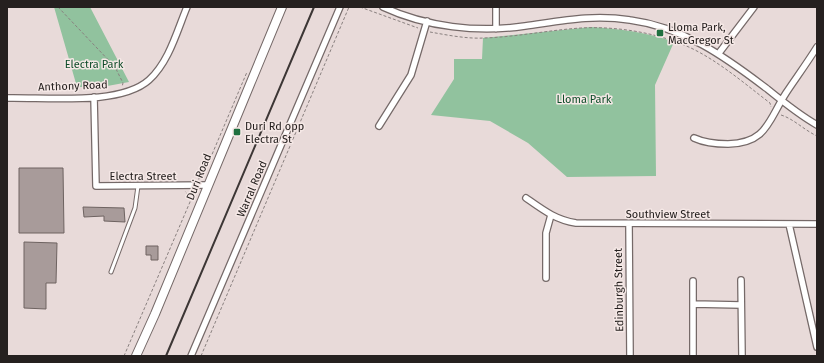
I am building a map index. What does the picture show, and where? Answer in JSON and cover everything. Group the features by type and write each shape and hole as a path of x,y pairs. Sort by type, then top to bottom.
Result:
{"main road":[{"name":"Duri Road","path":"136,356 155,314 282,7"}],"street":[{"name":"Anthony Road","path":"7,98 94,97 120,94 141,86 157,71 167,55 187,7"},
{"name":"Warral Road","path":"191,356 340,7"},
{"path":"383,7 427,22 461,28 496,29 580,18 630,20 669,30 691,38 719,53 782,101 817,125"},
{"path":"496,7 496,29"},
{"path":"719,53 754,7"},
{"path":"379,126 412,75 427,22"},
{"path":"694,138 709,143 745,143 753,140 761,133 776,112 817,47"},
{"name":"Electra Street","path":"94,97 96,186 208,185"},
{"name":"Southview Street","path":"526,198 551,215 564,221 576,223 817,224"},
{"path":"546,278 546,233 551,215"},
{"name":"Edinburgh Street","path":"629,224 630,356"},
{"path":"790,224 817,347"},
{"path":"741,280 742,356"},
{"path":"693,281 693,356"},
{"path":"694,304 741,305"}],"lane":[{"path":"111,272 134,208 138,186"}],"path":[{"path":"58,7 115,67 123,83 120,94"},
{"path":"201,356 349,7"},
{"path":"360,7 383,17 424,30 483,38 576,29 606,28 630,31 667,39 693,49 731,72 770,103 770,107 776,112 782,116 789,117 804,130 817,136"}],"green space":[{"name":"Electra Park","path":"54,7 90,7 129,82 102,87 77,87"},
{"name":"Lloma Park","path":"591,27 633,32 674,42 655,85 656,176 567,177 528,143 490,121 431,115 454,79 454,59 482,59 483,38"}],"building":[{"path":"19,168 63,168 64,233 19,233"},
{"path":"83,207 124,208 125,222 104,221 104,216 84,217"},
{"path":"24,242 57,243 56,283 46,283 46,309 24,308"},
{"path":"146,246 158,246 158,260 151,260 151,255 146,255"}],"railway":[{"path":"166,356 314,7"}],"place":[{"name":"Lloma Park, MacGregor St","path":"660,33"},
{"name":"Duri Rd opp Electra St","path":"237,132"}]}
